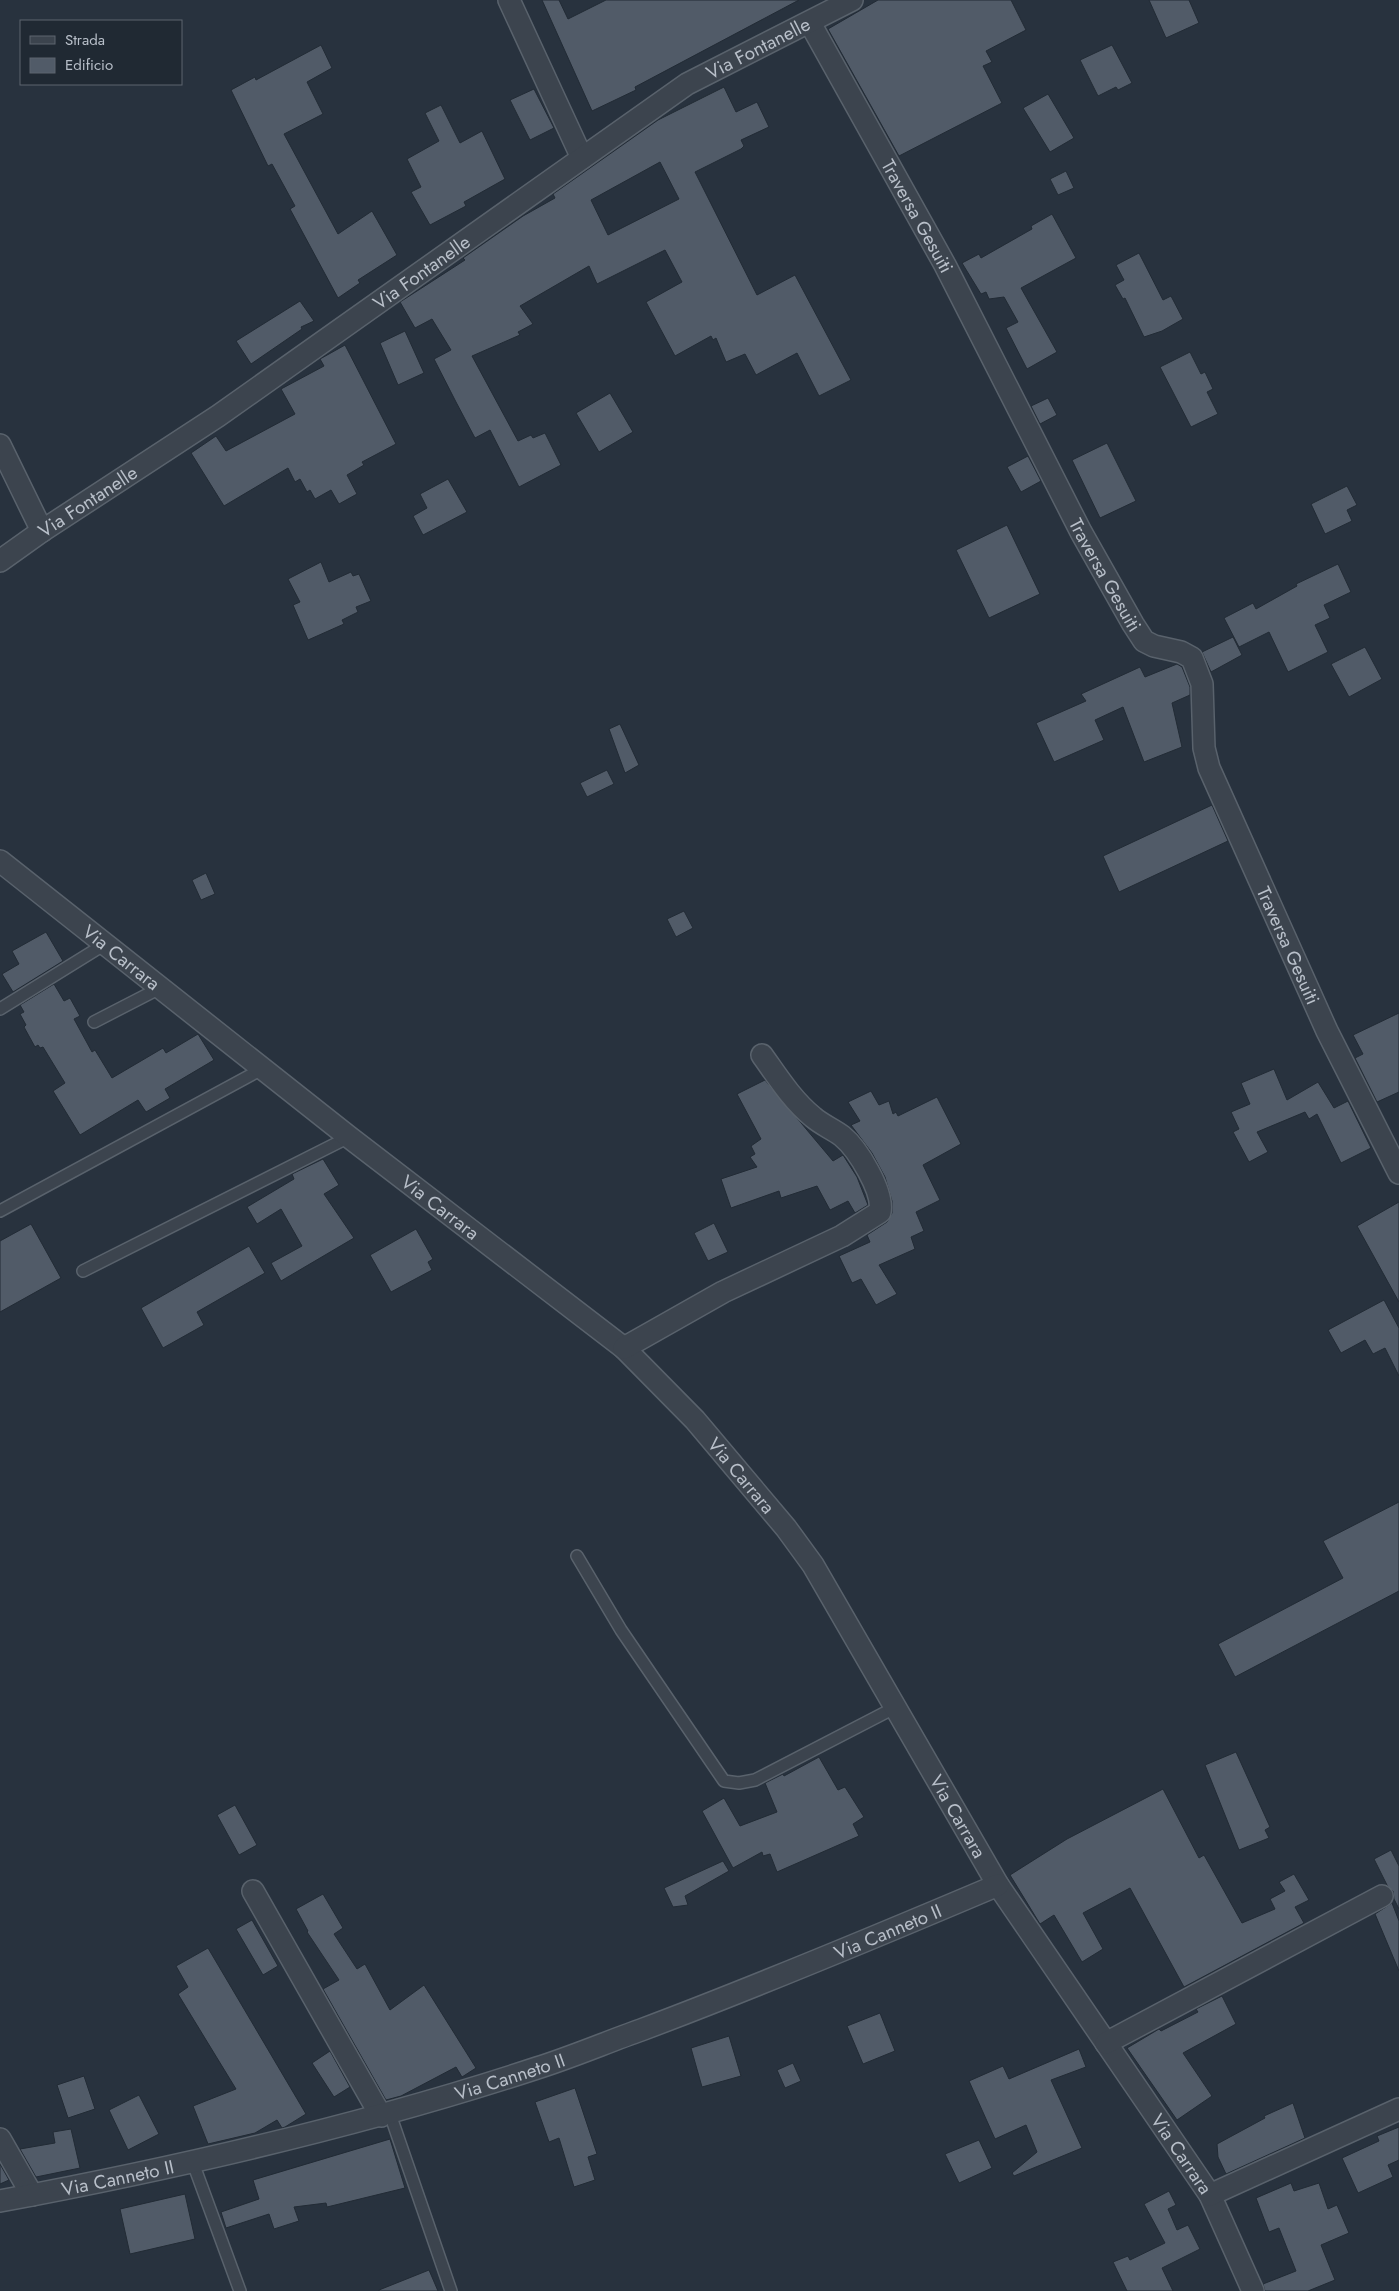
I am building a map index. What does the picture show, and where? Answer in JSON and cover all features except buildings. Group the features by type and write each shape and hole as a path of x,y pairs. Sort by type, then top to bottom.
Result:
{"street":[{"path":"509,0 582,158"},
{"name":"Via Fontanelle","path":"0,561 42,531 218,416 687,84 852,0"},
{"name":"Traversa Gesuiti","path":"810,23 945,265 1081,532 1133,624 1144,641 1154,646 1181,652 1192,658 1202,684 1204,748 1210,768 1327,1032 1399,1173"},
{"path":"0,445 42,531"},
{"name":"Via Carrara","path":"0,861 348,1137 624,1348 695,1420 786,1528 813,1565 998,1886 1210,2195 1252,2291"},
{"path":"624,1348 723,1292 842,1236 880,1212 882,1202 879,1192 852,1145 813,1118 793,1097 762,1055"},
{"name":"Via Canneto II","path":"0,2201 193,2163 386,2115 539,2068 757,1987 998,1886"},
{"path":"253,1891 386,2115"},
{"path":"1106,2043 1382,1896"},
{"path":"1210,2195 1399,2109"},
{"path":"0,2138 32,2195"}],"lane":[{"path":"0,1010 105,944"},
{"path":"94,1022 160,988"},
{"path":"0,1211 262,1069"},
{"path":"83,1271 348,1137"},
{"path":"577,1556 621,1630 724,1781 739,1783 754,1780 896,1707"},
{"path":"386,2115 451,2291"},
{"path":"193,2163 240,2291"}]}
